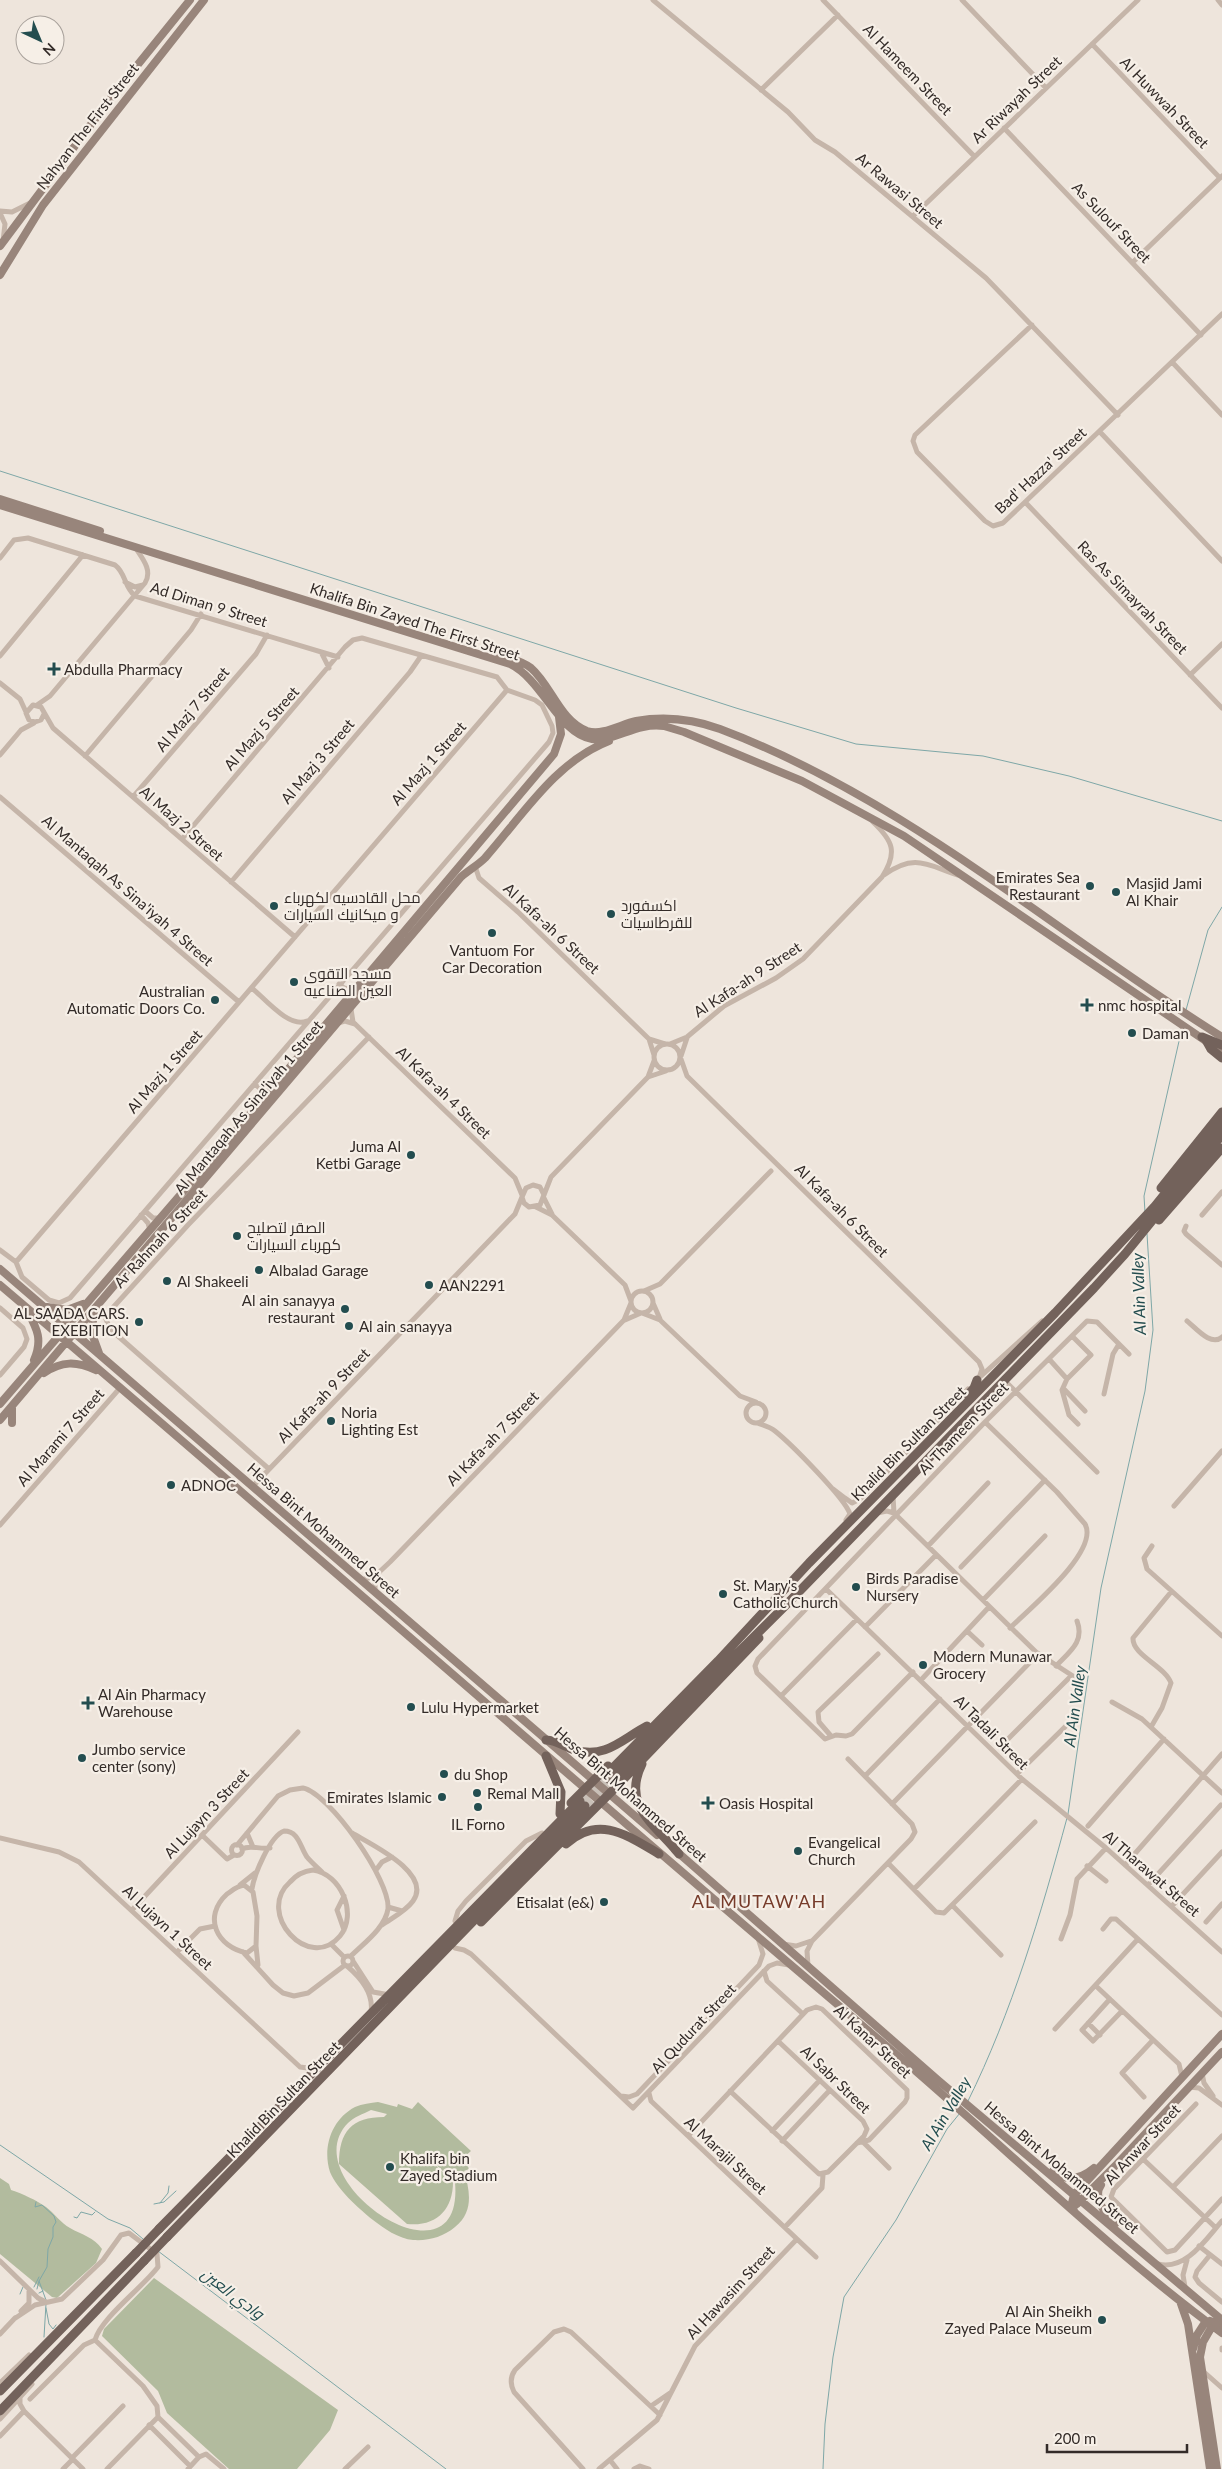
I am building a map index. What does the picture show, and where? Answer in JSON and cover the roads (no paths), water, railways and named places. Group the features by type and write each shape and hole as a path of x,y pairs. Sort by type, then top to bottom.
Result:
{"main road":[{"name":"Nahyan The First Street","path":"1,244 110,99 190,0"},
{"name":"Nahyan The First Street","path":"0,275 16,246 43,205 204,0"},
{"name":"Khalifa Bin Zayed The First Street","path":"0,499 516,660 535,673 570,719 586,730 600,732 645,720 686,719 720,729 777,755 866,800 938,843 1166,1001 1222,1037"},
{"name":"Khalifa Bin Zayed The First Street","path":"0,505 510,664 532,679 574,732 592,739 606,738 637,727 658,726 677,730 782,772 866,814 968,878 1222,1052"},
{"name":"Al Mantaqah As Sina'iyah 1 Street","path":"0,1404 272,1088 557,750 561,734 559,715"},
{"name":"Al Mantaqah As Sina'iyah 1 Street","path":"0,1420 462,877 484,858 566,766 587,751 637,727"},
{"path":"777,755 769,754 741,742 737,746 738,749 773,764 782,772"},
{"path":"420,912 425,920"},
{"path":"1204,1038 1222,1045"},
{"path":"1204,1038 1211,1049 1222,1058"},
{"path":"1183,1178 1205,1131 1222,1108"},
{"path":"1205,1131 1222,1112"},
{"name":"Khalid Bin Sultan Street","path":"1222,1123 1183,1178 1125,1254 775,1616 608,1778 809,1563 1055,1313 1183,1178 1222,1135"},
{"path":"1183,1178 1221,1150"},
{"path":"195,1178 192,1186 196,1191"},
{"name":"Hessa Bint Mohammed Street","path":"0,1269 680,1854 937,2083 999,2144 1179,2299 1213,2322 1222,2333"},
{"name":"Hessa Bint Mohammed Street","path":"0,1285 659,1854 791,1965 1006,2137 1212,2312 1213,2322"},
{"path":"44,1306 67,1310 89,1300"},
{"path":"25,1306 36,1324 40,1338 39,1347 30,1368"},
{"path":"96,1308 91,1328 99,1355"},
{"path":"34,1380 56,1365 68,1362 80,1364 104,1374"},
{"path":"937,1434 950,1413 974,1388 978,1379"},
{"path":"12,1406 12,1423"},
{"path":"434,1950 439,1937 740,1630 767,1607"},
{"path":"418,1978 455,1948 609,1794 751,1648 775,1616"},
{"path":"546,1740 580,1752 596,1752 616,1747 646,1726"},
{"path":"648,1753 636,1780 636,1800 646,1818 680,1854"},
{"path":"546,1756 561,1792 560,1814"},
{"name":"Khalid Bin Sultan Street","path":"0,2391 434,1950 582,1804 418,1978 0,2411"},
{"path":"516,1886 570,1840 592,1831 609,1830 621,1832 659,1854"},
{"path":"729,1898 748,1899"},
{"path":"1072,2208 1074,2195 1222,2034"},
{"path":"1072,2208 1118,2164 1222,2052"},
{"path":"1031,2159 1044,2164 1063,2178 1070,2179 1091,2171 1116,2148"},
{"path":"1118,2164 1099,2187 1098,2192 1104,2212 1119,2228 1126,2240"},
{"path":"1179,2299 1186,2318 1210,2469"},
{"path":"1192,2352 1197,2335 1213,2322"},
{"path":"1213,2322 1222,2326"},
{"path":"1213,2322 1203,2342 1202,2369 1217,2469"}],"street":[{"name":"Ar Rawasi Street","path":"653,0 795,118 815,140 835,152 979,272 1118,415"},
{"name":"Al Hameem Street","path":"823,0 974,156"},
{"path":"962,0 1046,88"},
{"path":"1218,0 1222,4"},
{"name":"Ar Riwayah Street","path":"913,216 1092,44 1134,1"},
{"path":"761,90 838,15"},
{"name":"Al Huwwah Street","path":"1092,44 1221,177"},
{"name":"As Sulouf Street","path":"1004,128 1201,334"},
{"path":"1133,262 1221,177"},
{"path":"1,244 5,224 0,212 12,212 31,203"},
{"name":"Bad' Hazza' Street","path":"1032,325 918,433 913,444 917,452 990,525 997,526 1004,523 1222,314"},
{"path":"1172,362 1222,415"},
{"path":"1100,432 1221,557"},
{"name":"Ras As Simayrah Street","path":"1025,502 1222,708"},
{"name":"Ad Diman 9 Street","path":"0,558 14,540 25,537 115,565 122,572 126,585 135,596 338,656"},
{"path":"21,730 26,714 31,706 50,696 145,584 148,568 134,547"},
{"path":"0,656 82,556"},
{"path":"128,604 126,585 135,587 145,584"},
{"path":"85,756 191,630 201,614"},
{"name":"Al Mazj 7 Street","path":"133,798 256,654 267,635"},
{"name":"Al Mazj 5 Street","path":"182,840 353,640 362,638 421,656"},
{"path":"1190,675 1222,644"},
{"path":"320,651 329,668"},
{"path":"0,1250 16,1262 20,1275 49,1300 56,1303 65,1301 308,1021 341,986 549,742 553,733 552,726 540,703 507,690 502,682 494,676 421,656"},
{"name":"Al Mazj 3 Street","path":"231,882 410,672 421,656"},
{"path":"0,683 20,700 36,705 44,713"},
{"name":"Al Mazj 1 Street","path":"16,1262 507,690"},
{"path":"0,755 21,730 41,720 50,696"},
{"path":"20,700 29,720 36,722"},
{"name":"Al Mazj 2 Street","path":"44,713 52,728"},
{"name":"Al Mazj 2 Street","path":"36,722 52,728 296,937"},
{"name":"Al Mantaqah As Sina'iyah 4 Street","path":"0,797 240,1002"},
{"path":"496,806 508,809"},
{"path":"496,806 499,819"},
{"name":"Al Kafa-ah 9 Street","path":"866,814 885,834 891,844 890,862 882,877"},
{"name":"Al Kafa-ah 9 Street","path":"667,1044 687,1037 724,1006 776,978 803,959 882,877 897,867 918,862 935,865 968,878"},
{"name":"Al Kafa-ah 6 Street","path":"474,866 480,878 518,912 649,1039 667,1044"},
{"path":"462,877 470,875 480,878"},
{"path":"341,986 354,990"},
{"path":"341,986 347,998"},
{"path":"252,988 291,1021 299,1024 308,1021"},
{"name":"Al Kafa-ah 4 Street","path":"351,1008 351,1016 369,1037 515,1178 534,1185"},
{"path":"291,1021 297,1034"},
{"path":"338,1023 345,1021 356,1024"},
{"name":"Ar Rahmah 6 Street","path":"269,1469 110,1329 106,1318 108,1313 188,1225 369,1037"},
{"name":"Al Kafa-ah 9 Street","path":"681,1057 687,1037"},
{"name":"Al Kafa-ah 6 Street","path":"649,1039 654,1058"},
{"path":"552,1214 524,1203 522,1196 526,1188 550,1177 648,1077 658,1048 667,1044 677,1048 681,1057 677,1066 669,1071 648,1077"},
{"name":"Al Kafa-ah 6 Street","path":"681,1057 687,1076 979,1362"},
{"path":"654,1058 659,1068 669,1071"},
{"name":"Al Kafa-ah 6 Street","path":"669,1071 687,1076"},
{"path":"255,1083 260,1087 272,1088"},
{"path":"260,1087 263,1098"},
{"path":"642,1313 649,1310 660,1284 770,1171"},
{"path":"534,1207 540,1205 550,1177"},
{"name":"Al Kafa-ah 4 Street","path":"515,1178 522,1196"},
{"path":"534,1185 542,1189 552,1214 625,1285 651,1296 660,1320"},
{"path":"1202,1215 1222,1192"},
{"name":"Al Kafa-ah 9 Street","path":"253,1486 515,1214 522,1196"},
{"name":"Al Kafa-ah 9 Street","path":"515,1214 534,1207"},
{"path":"143,1213 153,1218 160,1218"},
{"path":"143,1213 150,1230"},
{"path":"1186,1226 1184,1230 1186,1234 1222,1265"},
{"path":"631,1302 635,1294 660,1284"},
{"path":"625,1285 635,1311 660,1320 740,1396 763,1405 774,1430 833,1489 854,1505 861,1504 884,1480 902,1469"},
{"name":"Al Kafa-ah 7 Street","path":"361,1580 378,1574 624,1320 631,1302"},
{"path":"0,1308 23,1328 27,1337 24,1347 0,1375"},
{"name":"Al Kafa-ah 7 Street","path":"624,1320 642,1313"},
{"path":"845,1498 852,1503 860,1500 978,1379 1038,1324 1055,1313"},
{"name":"Al Thameen Street","path":"781,1696 758,1673 755,1664 895,1515 1085,1323 1092,1320 1097,1322 1129,1354"},
{"path":"1187,1321 1211,1341 1216,1341 1222,1337"},
{"path":"1072,1336 1090,1355 1067,1379 1063,1388 1062,1394 1068,1404 1069,1415 1078,1424"},
{"path":"1104,1394 1113,1354 1119,1344"},
{"path":"1049,1360 1067,1379"},
{"path":"979,1362 987,1365 995,1363"},
{"path":"978,1379 982,1369 979,1362"},
{"path":"1004,1380 1097,1472"},
{"name":"Al Marami 7 Street","path":"0,1525 120,1388"},
{"path":"1063,1388 1086,1411"},
{"path":"740,1396 749,1420 774,1430"},
{"path":"746,1413 750,1404 756,1402"},
{"path":"757,1423 763,1420 766,1414"},
{"path":"986,1422 1046,1480 1087,1528 1085,1545 1075,1562 1010,1628"},
{"path":"1174,1506 1222,1451"},
{"path":"961,1567 1046,1480"},
{"path":"928,1546 988,1483"},
{"path":"809,1563 816,1550 850,1514 833,1489"},
{"path":"894,1493 895,1515"},
{"path":"874,1513 887,1511 895,1515 1038,1654 1079,1680"},
{"path":"983,1600 1045,1536"},
{"path":"1152,1546 1144,1558 1145,1567 1222,1636"},
{"path":"865,1627 936,1555"},
{"path":"375,1592 375,1582 378,1574"},
{"name":"Al Tadali Street","path":"826,1589 1022,1779 1087,1833"},
{"path":"1151,1727 1162,1708 1171,1684 1167,1676 1135,1647 1133,1638 1171,1592"},
{"path":"921,1680 989,1607"},
{"path":"857,1619 781,1696 822,1738 839,1734 848,1736 853,1733 913,1672"},
{"path":"1056,1666 1077,1643 1080,1631 1077,1621"},
{"path":"967,1631 982,1645"},
{"path":"831,1736 818,1720 818,1712 878,1654"},
{"path":"892,1804 1038,1654"},
{"path":"1003,1744 1071,1676"},
{"path":"865,1776 940,1699"},
{"path":"1112,1702 1131,1712 1151,1727 1222,1793"},
{"path":"1017,1774 1073,1719"},
{"name":"Al Lujayn 3 Street","path":"132,1910 298,1732"},
{"name":"Al Tharawat Street","path":"1088,1826 1164,1739"},
{"path":"1125,1864 1222,1754"},
{"path":"808,1967 807,1951 812,1940 913,1837 914,1832 912,1824 848,1759"},
{"path":"914,1889 1022,1779"},
{"path":"234,1855 232,1849 278,1796 290,1790 303,1788 318,1795 349,1831 376,1870 385,1891 388,1906 386,1916 352,1959 352,1964 346,1965 308,1993 298,1996 287,1994 278,1989 258,1965 243,1952 223,1939 214,1926 217,1905 255,1872 278,1834 290,1831 297,1838 307,1858 336,1883 344,1896 347,1914 344,1930 331,1944 318,1948 306,1946 293,1938 281,1923 278,1906 280,1894 292,1880 306,1871 322,1872"},
{"path":"1148,1885 1221,1805"},
{"path":"888,1863 938,1913 946,1912 1035,1822"},
{"path":"349,1831 392,1858 413,1876 417,1887 413,1901 379,1927"},
{"path":"247,1833 262,1861"},
{"name":"Al Tharawat Street","path":"1087,1833 1125,1864 1222,1952"},
{"path":"202,1835 226,1859 234,1855 240,1855 242,1849"},
{"name":"Al Lujayn 1 Street","path":"0,1838 59,1852 72,1858 132,1910 300,2066"},
{"path":"362,1850 368,1843"},
{"path":"237,1845 242,1849 270,1848"},
{"path":"1061,1939 1070,1915 1077,1879 1087,1866 1106,1848"},
{"path":"1172,1906 1222,1852"},
{"path":"306,1871 307,1858"},
{"path":"376,1870 382,1862 392,1858"},
{"path":"1087,1866 1106,1881"},
{"path":"255,1872 252,1889 258,1916 256,1946 258,1965"},
{"path":"239,1886 244,1885 252,1889"},
{"path":"344,1896 337,1910 344,1930"},
{"path":"1206,1922 1222,1904"},
{"path":"388,1906 402,1911"},
{"path":"953,1906 1001,1955"},
{"path":"1102,1929 1115,1919 1222,2014"},
{"path":"177,1952 200,1929 214,1926"},
{"name":"Al Qudurat Street","path":"633,2096 762,1960 763,1951 758,1937"},
{"path":"1055,2029 1138,1939"},
{"path":"781,1943 796,1946 812,1940"},
{"path":"331,1944 344,1957 352,1959 364,1980 371,1999 371,2014"},
{"path":"243,1952 251,1952 256,1946"},
{"path":"455,1948 471,1954 629,2106 633,2096"},
{"path":"344,1957 342,1960 346,1965 364,1980 374,1992 390,1995"},
{"name":"Al Qudurat Street","path":"629,2106 635,2108 764,1971 774,1963 791,1965"},
{"path":"688,2136 803,2014 767,1981 764,1971"},
{"path":"756,1979 767,1981"},
{"path":"739,1986 745,1992"},
{"path":"1096,1986 1179,2064 1182,2077"},
{"path":"1110,1999 1088,2023 1083,2032 1093,2042 1122,2011"},
{"name":"Al Kanar Street","path":"803,2014 811,2007 820,2008 906,2088 908,2095 905,2102 864,2143"},
{"path":"1088,2023 1100,2035"},
{"path":"1144,2097 1122,2073 1153,2040"},
{"name":"Al Sabr Street","path":"778,2041 865,2123 866,2132 823,2175"},
{"path":"1179,2064 1193,2065"},
{"path":"300,2066 308,2070 317,2069"},
{"path":"300,2066 304,2082"},
{"path":"1202,2074 1204,2083 1222,2105"},
{"path":"772,2131 820,2080"},
{"path":"1189,2088 1199,2088 1217,2100"},
{"path":"782,2141 830,2090"},
{"path":"730,2091 815,2172 823,2175 822,2188 785,2227"},
{"path":"619,2095 633,2096 641,2101 651,2101 649,2093"},
{"name":"Al Marajil Street","path":"651,2101 816,2257"},
{"name":"Al Anwar Street","path":"1196,2104 1156,2148 1112,2191 1111,2197 1163,2251 1170,2252 1175,2250 1222,2200"},
{"path":"1173,2188 1222,2136"},
{"path":"857,2143 864,2143 889,2168"},
{"path":"1143,2159 1216,2228"},
{"path":"1152,2262 1168,2266 1178,2264 1188,2258 1222,2221"},
{"path":"14,2319 30,2308 62,2299 70,2293 103,2260 116,2240 124,2233 129,2233 141,2240 157,2254 158,2267 141,2288 106,2320 98,2330 95,2340 84,2345 30,2398"},
{"name":"Al Hawasim Street","path":"599,2469 650,2427 660,2416 695,2346 797,2239"},
{"path":"1199,2246 1222,2264"},
{"path":"1210,2256 1197,2272 1196,2278 1199,2283 1222,2302"},
{"path":"1188,2258 1183,2275 1188,2292"},
{"path":"0,2260 34,2294 46,2302"},
{"path":"1,2332 29,2303 30,2295 28,2288"},
{"path":"30,2308 35,2302 34,2294"},
{"path":"0,2382 40,2344 62,2328"},
{"path":"583,2469 514,2392 511,2385 515,2370 554,2332 564,2329 571,2332 660,2416"},
{"path":"0,2418 21,2397 72,2338"},
{"path":"95,2340 143,2386 157,2406 158,2417 199,2457"},
{"path":"1202,2369 1222,2388"},
{"path":"1204,2388 1208,2384 1215,2383"},
{"path":"651,2406 672,2391"},
{"path":"21,2397 20,2404 24,2411 83,2469"},
{"path":"63,2469 123,2406"},
{"path":"11,2407 24,2411"},
{"path":"0,2436 24,2411"},
{"path":"107,2469 158,2417"},
{"path":"149,2425 189,2468 199,2457 209,2455 224,2469"},
{"path":"345,2469 368,2447"},
{"path":"610,2460 617,2469"},
{"path":"634,2469 640,2466 649,2469"}],"waterway":[{"path":"0,471 736,708 856,744 983,756 1069,776 1222,821"},
{"name":"Al Ain Valley","path":"1186,1010 1208,930 1222,907"},
{"name":"Al Ain Valley","path":"1145,1212 1144,1196 1182,1028"},
{"name":"Al Ain Valley","path":"1068,1814 1101,1588 1145,1391 1153,1330 1147,1234"},
{"name":"Al Ain Valley","path":"968,2101 1012,1998 1047,1890 1067,1818"},
{"name":"Al Ain Valley","path":"823,2469 825,2424 833,2357 844,2297 896,2220 947,2129 960,2113"},
{"name":"وادي العين","path":"0,2145 108,2219 130,2228 143,2239"},
{"path":"160,2203 168,2193 169,2186"},
{"path":"154,2204 164,2202 176,2191"},
{"path":"36,2202 35,2207 42,2205 54,2216 56,2222 48,2249 47,2267 39,2281 46,2300"},
{"path":"74,2217 77,2218 81,2212 92,2215 95,2212"},
{"name":"وادي العين","path":"158,2251 446,2469"},
{"path":"34,2287 39,2277"},
{"path":"37,2289 39,2281"},
{"path":"20,2294 23,2287"},
{"path":"39,2293 43,2291"},
{"path":"44,2337 46,2304"},
{"path":"46,2308 49,2324 53,2329 56,2325"}],"tunnel":[{"path":"580,1801 605,1776"},
{"path":"585,1806 610,1780"}],"place":[{"name":"Abdulla Pharmacy","path":"54,669"},
{"name":"Emirates Sea Restaurant","path":"1090,886"},
{"name":"Masjid Jami Al Khair","path":"1116,892"},
{"name":"محل القادسيه لكهرباء و ميكانيك السيارات","path":"274,906"},
{"name":"اكسفورد للقرطاسيات","path":"611,914"},
{"name":"Vantuom For Car Decoration","path":"492,933"},
{"name":"مسجد التقوى العين الصناعيه","path":"294,982"},
{"name":"Australian Automatic Doors Co.","path":"215,1000"},
{"name":"nmc hospital","path":"1087,1005"},
{"name":"Daman","path":"1132,1033"},
{"name":"Juma Al Ketbi Garage","path":"411,1155"},
{"name":"الصقر لتصليح كهرباء السيارات","path":"237,1236"},
{"name":"Albalad Garage","path":"259,1270"},
{"name":"Al Shakeeli","path":"167,1281"},
{"name":"AAN2291","path":"429,1285"},
{"name":"Al ain sanayya restaurant","path":"345,1309"},
{"name":"AL SAADA CARS. EXEBITION","path":"139,1322"},
{"name":"Al ain sanayya","path":"349,1326"},
{"name":"Noria Lighting Est","path":"331,1421"},
{"name":"ADNOC","path":"171,1485"},
{"name":"Birds Paradise Nursery","path":"856,1587"},
{"name":"St. Mary's Catholic Church","path":"723,1594"},
{"name":"Modern Munawar Grocery","path":"923,1665"},
{"name":"Al Ain Pharmacy Warehouse","path":"88,1703"},
{"name":"Lulu Hypermarket","path":"411,1707"},
{"name":"Jumbo service center (sony)","path":"82,1758"},
{"name":"du Shop","path":"444,1774"},
{"name":"Remal Mall","path":"477,1793"},
{"name":"Emirates Islamic","path":"442,1797"},
{"name":"Oasis Hospital","path":"708,1803"},
{"name":"IL Forno","path":"478,1807"},
{"name":"Evangelical Church","path":"798,1851"},
{"name":"Etisalat (e&)","path":"604,1902"},
{"name":"Khalifa bin Zayed Stadium","path":"390,2167"},
{"name":"Al Ain Sheikh Zayed Palace Museum","path":"1102,2320"}],"district":[{"name":"AL MUTAW'AH","path":"759,1901"}]}
